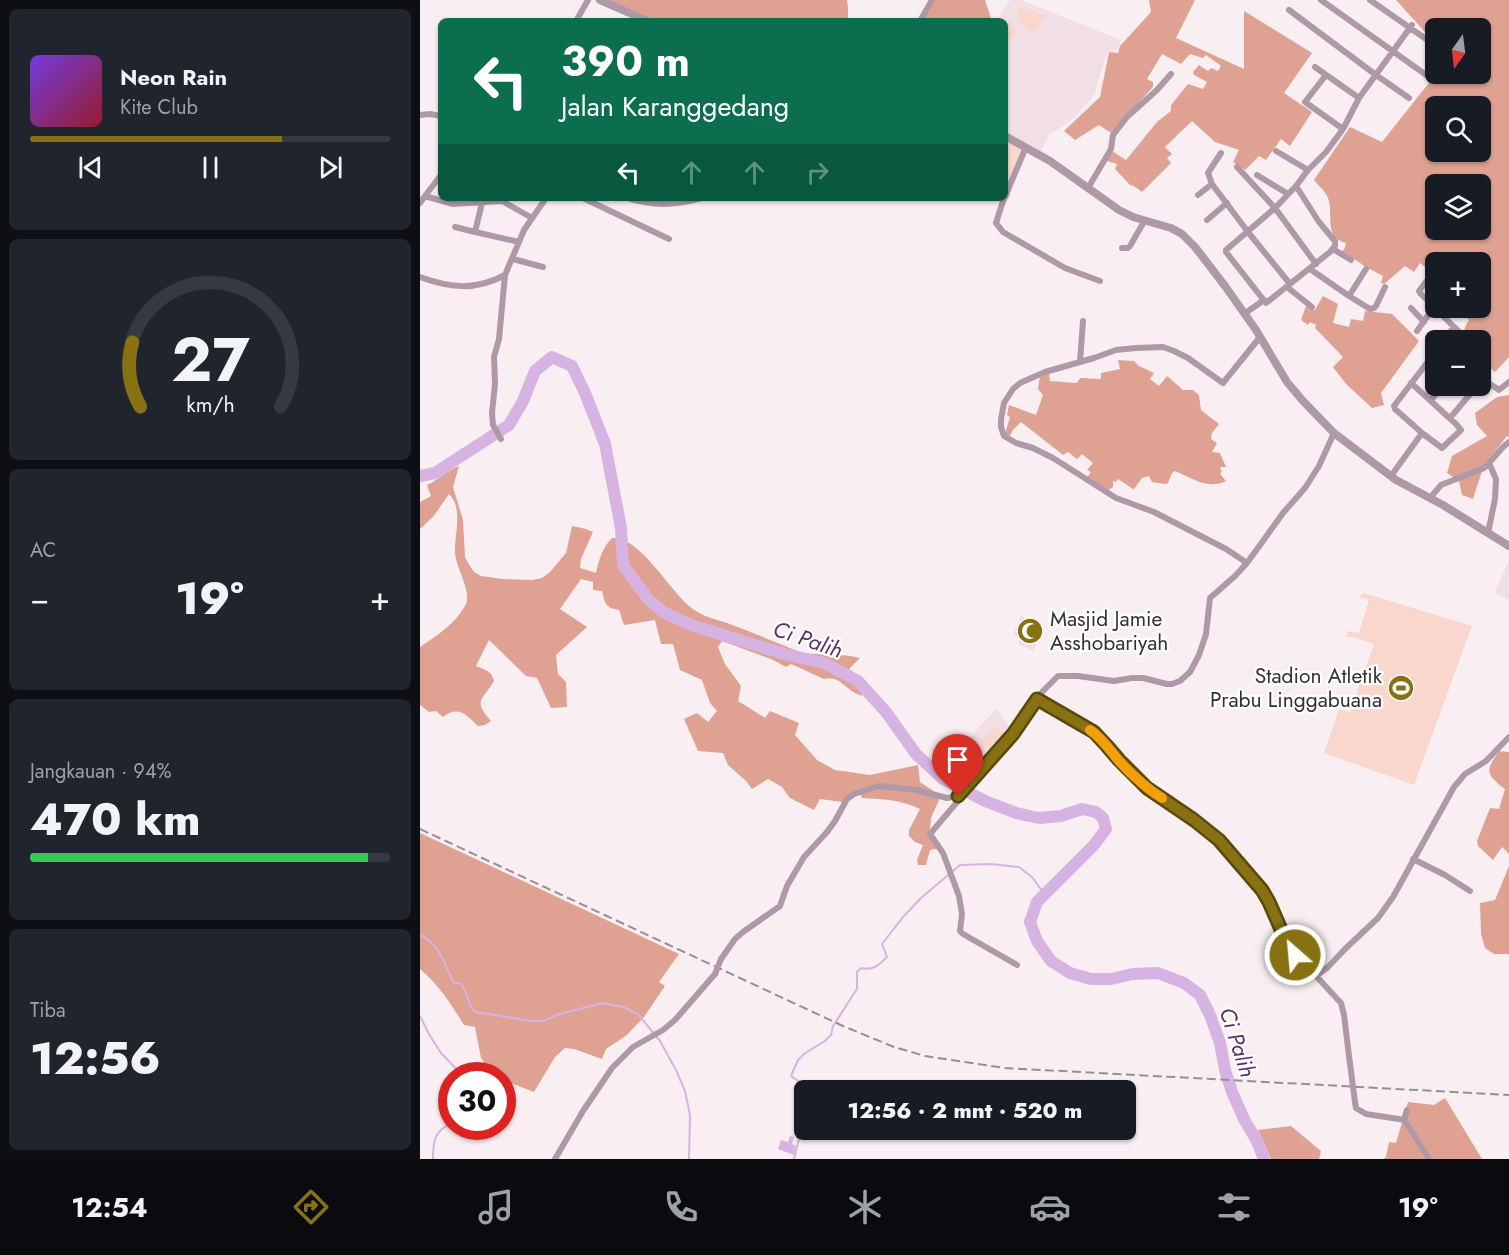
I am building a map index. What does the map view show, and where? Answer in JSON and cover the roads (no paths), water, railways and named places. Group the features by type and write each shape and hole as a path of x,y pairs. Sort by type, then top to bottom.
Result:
{"street":[{"path":"578,18 588,0"},
{"path":"922,18 932,0"},
{"path":"1321,0 1425,74"},
{"path":"1370,0 1425,37"},
{"path":"604,1 641,18"},
{"path":"1289,10 1409,98"},
{"path":"1296,186 1319,222 1335,241 1335,246 1310,269 1266,303 1226,252 1228,247 1275,208 1326,152 1359,98 1411,26"},
{"path":"1315,67 1359,98"},
{"path":"1088,188 1111,149 1113,135 1127,117 1171,74"},
{"path":"1326,75 1305,102 1342,129"},
{"path":"420,115 438,116"},
{"path":"1008,137 1058,166 1119,210 1133,217 1178,231 1189,240 1225,286 1287,382 1335,433 1391,476 1509,546"},
{"path":"1008,190 1026,147"},
{"path":"1276,151 1308,170"},
{"path":"1221,153 1208,173 1212,184 1288,286 1312,307"},
{"path":"1236,167 1275,208 1316,264"},
{"path":"1257,175 1288,194"},
{"path":"420,203 438,179"},
{"path":"1198,195 1212,184"},
{"path":"425,196 438,200"},
{"path":"442,201 453,204 502,201 532,218"},
{"path":"501,439 493,425 492,413 495,384 494,357 500,339 505,275 519,242 544,201"},
{"path":"589,201 669,239"},
{"path":"638,201 653,205 671,205 689,201"},
{"path":"1004,201 996,223 1003,232 1062,267 1100,281"},
{"path":"475,232 482,203"},
{"path":"1207,220 1227,203"},
{"path":"1122,248 1130,246 1144,220"},
{"path":"455,227 519,242"},
{"path":"1333,249 1351,260"},
{"path":"513,259 543,267"},
{"path":"1310,269 1367,308 1372,309 1376,306 1385,287"},
{"path":"1349,296 1366,269"},
{"path":"420,277 444,284 470,287 491,282 505,275"},
{"path":"1425,283 1419,291 1425,299"},
{"path":"1244,314 1264,300"},
{"path":"1411,308 1424,322"},
{"path":"1417,332 1427,318"},
{"path":"1445,318 1457,330"},
{"path":"1080,362 1083,321"},
{"path":"1247,563 1227,549 1154,512 1116,498 1053,458 1016,443 1004,436 1001,423 1003,408 1013,389 1020,383 1046,372 1116,350 1163,347 1188,358 1223,383 1260,337"},
{"path":"1411,383 1461,431 1443,448 1422,434 1394,406 1411,383 1425,365"},
{"path":"1491,386 1500,390 1509,382"},
{"path":"1431,400 1434,396"},
{"path":"1450,418 1469,396"},
{"path":"555,1159 612,1068 633,1047 663,1030 675,1020 715,974 735,939 780,906 787,886 804,856 823,837 847,799 854,794 879,786 916,790 940,797 956,797 1013,734 1037,699 1058,676 1114,681 1143,678 1172,684 1180,681 1190,672 1206,634 1210,598 1247,563 1283,513 1305,488 1335,433"},
{"path":"1391,476 1422,434"},
{"path":"1430,498 1441,485 1484,468 1509,442"},
{"path":"1488,533 1495,499 1496,479 1489,463"},
{"path":"1037,699 1094,732 1147,788 1219,840 1262,890 1295,955 1341,1003 1356,1108 1366,1114 1405,1120"},
{"path":"1316,976 1378,918 1393,897 1454,787 1465,774 1486,761 1509,737"},
{"path":"956,797 958,802 933,830 931,837 943,853 961,905 961,933 1017,966"},
{"path":"1413,859 1470,891"},
{"path":"1407,1110 1405,1120 1429,1159"}],"waterway":[{"name":"Ci Palih","path":"420,476 435,473 509,425 523,401 535,371 552,357 572,366 605,444 621,528 623,565 648,599 663,612 691,625 784,654 824,663 858,681 886,712 916,754 943,779 985,801 1016,813 1039,818 1061,816 1082,809 1096,812 1103,818 1106,829 1094,845 1037,902 1030,922 1037,941 1051,961 1070,973 1091,979 1158,973 1184,983 1200,995 1220,1043 1232,1092 1264,1159"},
{"path":"797,1080 791,1076 798,1060 831,1035 833,1026 857,989 857,972 861,968 876,967 887,957 882,944 903,917 921,898 960,865 991,864 1019,867 1033,878 1044,894"},
{"path":"420,935 437,949 453,982 461,984 476,1012 544,1021 556,1015 603,1003 623,1007 638,1014 660,1041 685,1091 690,1115 689,1159"},
{"path":"420,1016 441,1053 450,1062"},
{"path":"433,1159 434,1142 438,1133"},
{"path":"794,1159 799,1140"}],"railway":[{"path":"420,829 843,1026 894,1047 925,1056 1005,1068 1509,1095"}],"place":[{"name":"Masjid Jamie Asshobariyah","path":"1030,631"},
{"name":"Stadion Atletik Prabu Linggabuana","path":"1401,688"}]}
